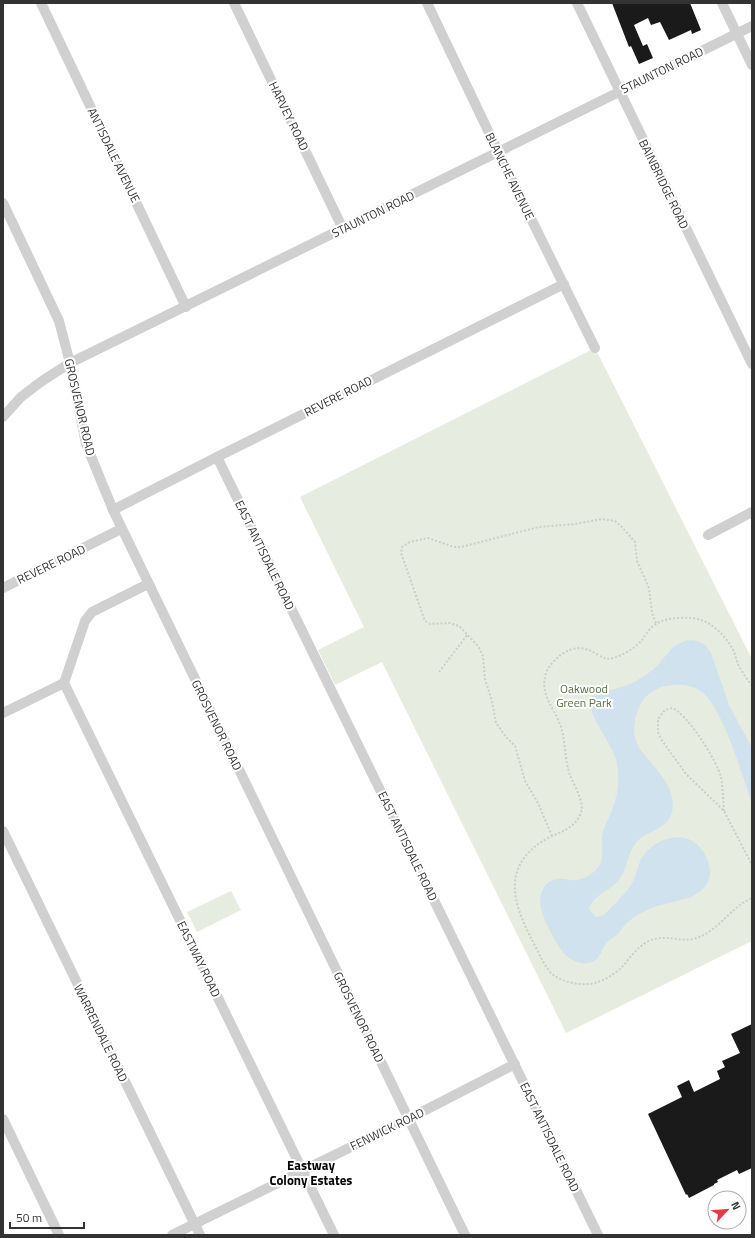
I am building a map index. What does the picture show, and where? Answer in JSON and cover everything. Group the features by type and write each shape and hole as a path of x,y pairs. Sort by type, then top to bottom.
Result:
{"street":[{"name":"ANTISDALE AVENUE","path":"41,3 186,307"},
{"name":"HARVEY ROAD","path":"234,3 343,229"},
{"name":"BLANCHE AVENUE","path":"427,3 498,152 595,348"},
{"name":"BAINBRIDGE ROAD","path":"577,3 752,364"},
{"path":"722,3 752,65"},
{"name":"STAUNTON ROAD","path":"3,417 22,397 42,381 70,363 752,26"},
{"name":"GROSVENOR ROAD","path":"3,203 56,312 70,363 86,444 121,529 465,1235"},
{"name":"REVERE ROAD","path":"113,510 564,284"},
{"name":"EAST ANTISDALE ROAD","path":"217,457 598,1235"},
{"path":"708,534 752,512"},
{"name":"REVERE ROAD","path":"3,588 121,529"},
{"path":"3,713 64,683 85,621 92,612 148,584"},
{"name":"EASTWAY ROAD","path":"64,683 334,1235"},
{"name":"WARRENDALE ROAD","path":"3,831 200,1235"},
{"name":"FENWICK ROAD","path":"172,1235 408,1119 514,1064"},
{"path":"3,1119 59,1235"}],"path":[{"path":"552,836 538,803 525,781 517,750 496,723 492,701 484,679 483,656 478,646 463,628 454,624 430,624 425,621 401,550 404,545 428,538 454,547 461,547 539,527 575,524 602,519 615,521 635,542 636,557 648,588 652,613 656,624"},
{"path":"752,686 740,668 728,641 707,622 695,618 678,618 656,624 639,643 619,656 607,660 588,650 576,648 566,651 548,668 545,676 546,696 562,730 568,769 582,807 580,815 570,828 552,836 533,848 521,862 514,886 515,894 529,934 549,971 555,976 566,981 584,984 597,983 620,969 632,954 649,941 660,937 688,939 697,937 723,922 741,904 752,898"},
{"path":"439,672 468,634"},
{"path":"724,811 721,776 711,756 681,713 672,708 665,710 658,719 658,732 686,774 724,811 752,865"}],"green space":[{"name":"Oakwood Green Park","path":"595,348 752,659 752,941 566,1033 382,662 335,685 318,650 364,627 300,497"},
{"path":"231,891 241,910 197,932 187,912"}],"water":[{"path":"691,640 698,641 703,644 711,653 729,705 752,748 752,803 724,727 717,712 701,691 691,686 672,685 662,687 649,694 640,705 637,713 634,727 635,736 637,744 641,750 666,782 672,796 672,810 670,817 664,825 645,835 637,842 631,851 621,877 617,882 594,900 589,909 596,917 605,914 630,886 635,877 640,861 647,851 654,845 670,838 679,837 695,843 703,851 706,857 709,864 710,874 707,883 702,890 695,895 652,908 630,920 618,934 607,942 594,961 589,963 581,963 575,961 570,959 563,952 551,933 543,915 540,899 545,886 552,880 581,879 596,870 602,859 603,832 616,799 618,769 615,755 593,714 590,706 590,698 598,693 622,687 637,681 655,668 678,644"}],"building":[{"path":"612,3 690,3 701,30 692,34 691,30 669,40 660,22 651,25 648,18 634,25 643,46 647,44 653,58 639,64 631,46 629,47"},
{"path":"752,1024 752,1168 739,1174 737,1170 717,1180 718,1182 714,1185 689,1198 687,1194 686,1195 648,1114 682,1097 677,1086 689,1080 694,1092 720,1079 717,1071 725,1067 722,1061 740,1053 731,1034"}],"district":[{"name":"Eastway Colony Estates","path":"311,1172"}]}
